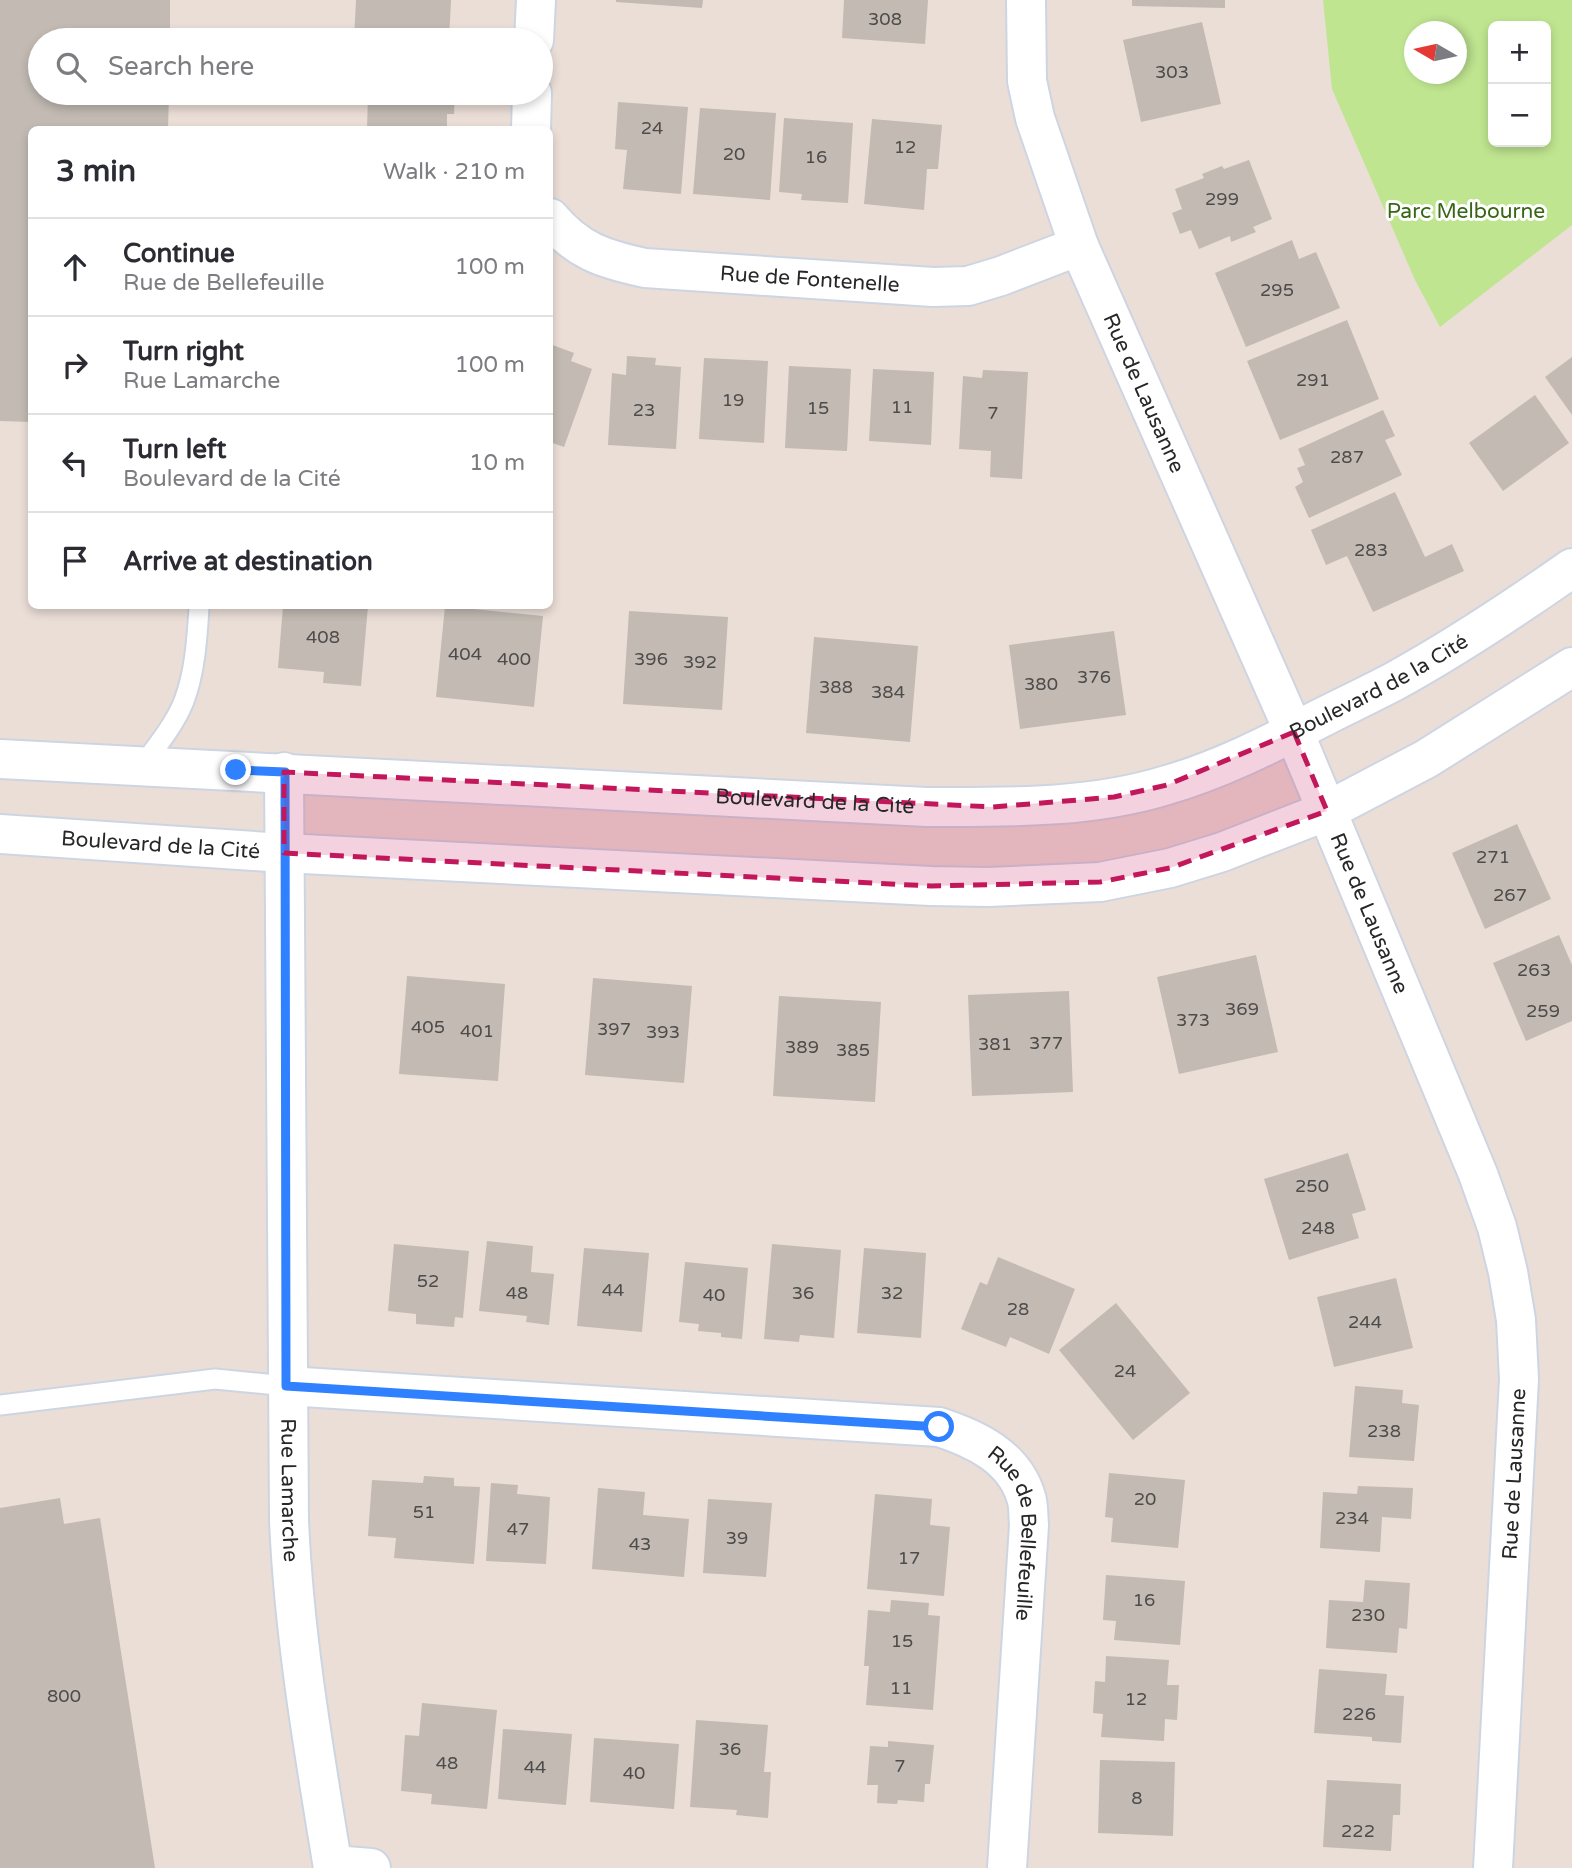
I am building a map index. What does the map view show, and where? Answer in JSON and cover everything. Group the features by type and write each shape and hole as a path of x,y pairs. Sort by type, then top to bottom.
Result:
{"street":[{"path":"535,28 536,0"},
{"name":"Rue de Lausanne","path":"1026,0 1027,81 1035,118 1079,246 1294,732 1478,1174 1497,1227 1516,1320 1519,1379 1493,1868"},
{"path":"531,126 532,105"},
{"name":"Rue de Fontenelle","path":"553,222 561,232 584,250 612,261 645,268 933,287 968,286 1079,246"},
{"name":"Boulevard de la Cité","path":"0,759 926,807 1058,804 1114,797 1167,785 1221,765 1294,732 1394,681 1572,568"},
{"name":"Boulevard de la Cité","path":"0,834 284,853 988,887 1100,882 1159,871 1222,852 1327,811 1426,759 1572,667"},
{"name":"Rue Lamarche","path":"285,772 286,1386 292,1589 299,1657 333,1867"},
{"name":"Rue de Bellefeuille","path":"286,1386 939,1427 969,1436 994,1452 1013,1473 1026,1498 1029,1525 1007,1868"},
{"path":"333,1867 371,1868"}],"lane":[{"path":"142,766 164,736 184,701 197,646 199,609"},
{"path":"0,1405 215,1379 286,1386"}],"highlighted area":[{"path":"1294,732 1327,811 1170,868 1100,882 931,886 284,853 284,772 993,807 1114,797 1167,785"}],"green space":[{"name":"Parc Melbourne","path":"1323,0 1572,0 1572,225 1440,327 1415,280 1332,89"}],"building":[{"path":"0,0 170,0 170,28 28,28 28,105 169,105 168,126 28,126 28,422 0,421"},
{"path":"356,0 451,0 450,28 355,28"},
{"path":"616,0 703,0 702,8"},
{"path":"844,0 928,0 925,44 842,38"},
{"path":"1132,0 1225,0 1225,8 1132,6"},
{"path":"1202,22 1221,104 1141,122 1123,40"},
{"path":"618,102 688,107 681,194 623,189 627,150 615,149"},
{"path":"368,105 454,105 454,114 447,114 447,126 367,126"},
{"path":"700,108 776,113 770,200 693,194"},
{"path":"784,118 853,123 848,203 801,200 802,194 779,192"},
{"path":"872,119 942,125 938,169 927,169 924,210 864,204"},
{"path":"1249,160 1272,219 1253,227 1256,232 1231,242 1230,236 1199,249 1191,230 1180,234 1172,213 1182,209 1175,189 1204,178 1202,174 1222,166 1224,169"},
{"path":"1292,240 1299,259 1316,252 1340,308 1246,347 1215,273"},
{"path":"1347,320 1379,399 1280,440 1247,361"},
{"path":"553,345 574,353 571,361 592,369 564,447 553,443"},
{"path":"627,356 656,358 655,365 681,367 676,449 608,445 612,373 626,375"},
{"path":"1572,357 1572,415 1545,377"},
{"path":"704,358 768,361 764,443 699,439"},
{"path":"789,366 851,369 847,451 785,448"},
{"path":"873,369 934,372 931,445 869,441"},
{"path":"983,370 1028,372 1022,479 990,477 991,451 959,449 963,376 982,378"},
{"path":"1535,395 1569,443 1503,491 1469,443"},
{"path":"1383,410 1395,436 1385,440 1402,475 1309,518 1295,487 1303,482 1297,468 1305,465 1298,449"},
{"path":"1395,492 1425,557 1452,544 1464,571 1373,612 1347,556 1326,565 1311,530"},
{"path":"283,609 368,609 361,686 323,683 324,672 278,668"},
{"path":"445,609 474,609 543,616 534,707 436,697"},
{"path":"629,611 728,617 722,710 623,704"},
{"path":"1114,631 1126,715 1020,729 1009,645"},
{"path":"814,637 918,646 910,742 806,733"},
{"path":"1517,824 1551,899 1485,929 1452,853"},
{"path":"1559,935 1572,965 1572,1021 1526,1041 1493,963"},
{"path":"1256,955 1278,1052 1179,1074 1157,977"},
{"path":"407,976 505,984 498,1081 399,1074"},
{"path":"593,978 692,986 684,1083 585,1075"},
{"path":"1069,991 1073,1092 972,1096 968,995"},
{"path":"779,996 881,1002 875,1102 773,1096"},
{"path":"1348,1153 1366,1210 1352,1214 1359,1238 1289,1260 1264,1179"},
{"path":"487,1241 533,1246 531,1272 554,1274 549,1325 526,1322 527,1316 479,1311"},
{"path":"394,1244 469,1251 463,1318 455,1317 454,1327 416,1324 416,1314 388,1311"},
{"path":"772,1244 841,1250 834,1338 800,1335 799,1342 764,1339"},
{"path":"584,1248 649,1253 642,1332 577,1326"},
{"path":"864,1248 926,1253 921,1338 857,1333"},
{"path":"998,1257 1075,1289 1049,1354 1010,1337 1006,1347 961,1329 980,1282 987,1285"},
{"path":"685,1262 748,1268 742,1339 721,1337 721,1333 698,1331 699,1324 679,1322"},
{"path":"1396,1278 1413,1348 1334,1367 1317,1297"},
{"path":"1116,1303 1190,1393 1133,1440 1059,1350"},
{"path":"1355,1386 1403,1390 1402,1403 1419,1405 1414,1461 1349,1457"},
{"path":"1109,1473 1185,1480 1178,1548 1111,1542 1113,1518 1105,1517"},
{"path":"424,1476 454,1478 454,1486 480,1487 474,1564 394,1558 396,1538 368,1536 372,1480 423,1483"},
{"path":"491,1483 518,1485 517,1494 550,1497 546,1564 486,1561"},
{"path":"1358,1486 1413,1488 1411,1519 1382,1517 1380,1552 1320,1548 1323,1492 1357,1494"},
{"path":"598,1488 645,1492 643,1515 689,1519 684,1577 592,1569"},
{"path":"875,1494 932,1499 930,1525 950,1527 944,1596 867,1589"},
{"path":"60,1498 64,1524 100,1518 155,1868 0,1868 0,1508"},
{"path":"708,1499 772,1503 766,1577 703,1573"},
{"path":"1106,1575 1185,1581 1180,1645 1114,1640 1116,1621 1103,1620"},
{"path":"1365,1580 1410,1583 1407,1629 1399,1628 1397,1653 1326,1648 1329,1600 1363,1602"},
{"path":"891,1600 929,1603 928,1615 940,1616 933,1710 866,1705 869,1666 864,1666 868,1610 890,1612"},
{"path":"1106,1656 1169,1660 1167,1685 1179,1685 1177,1720 1165,1719 1164,1741 1101,1737 1103,1714 1093,1713 1095,1681 1105,1682"},
{"path":"1319,1669 1387,1674 1385,1695 1404,1696 1401,1743 1372,1741 1372,1737 1314,1733"},
{"path":"422,1703 497,1710 487,1809 431,1804 432,1794 401,1791 405,1735 419,1736"},
{"path":"696,1720 768,1725 764,1772 771,1772 768,1818 736,1815 737,1810 690,1807"},
{"path":"503,1729 572,1734 566,1805 498,1799"},
{"path":"594,1738 679,1744 674,1809 590,1802"},
{"path":"888,1741 934,1745 930,1784 925,1784 924,1802 898,1800 897,1804 877,1803 878,1785 867,1785 870,1746 888,1747"},
{"path":"1100,1760 1175,1762 1173,1836 1098,1833"},
{"path":"1327,1780 1401,1784 1400,1815 1393,1815 1391,1851 1323,1847"}],"route":[{"path":"236,770 285,772 286,1386 939,1427"}]}
